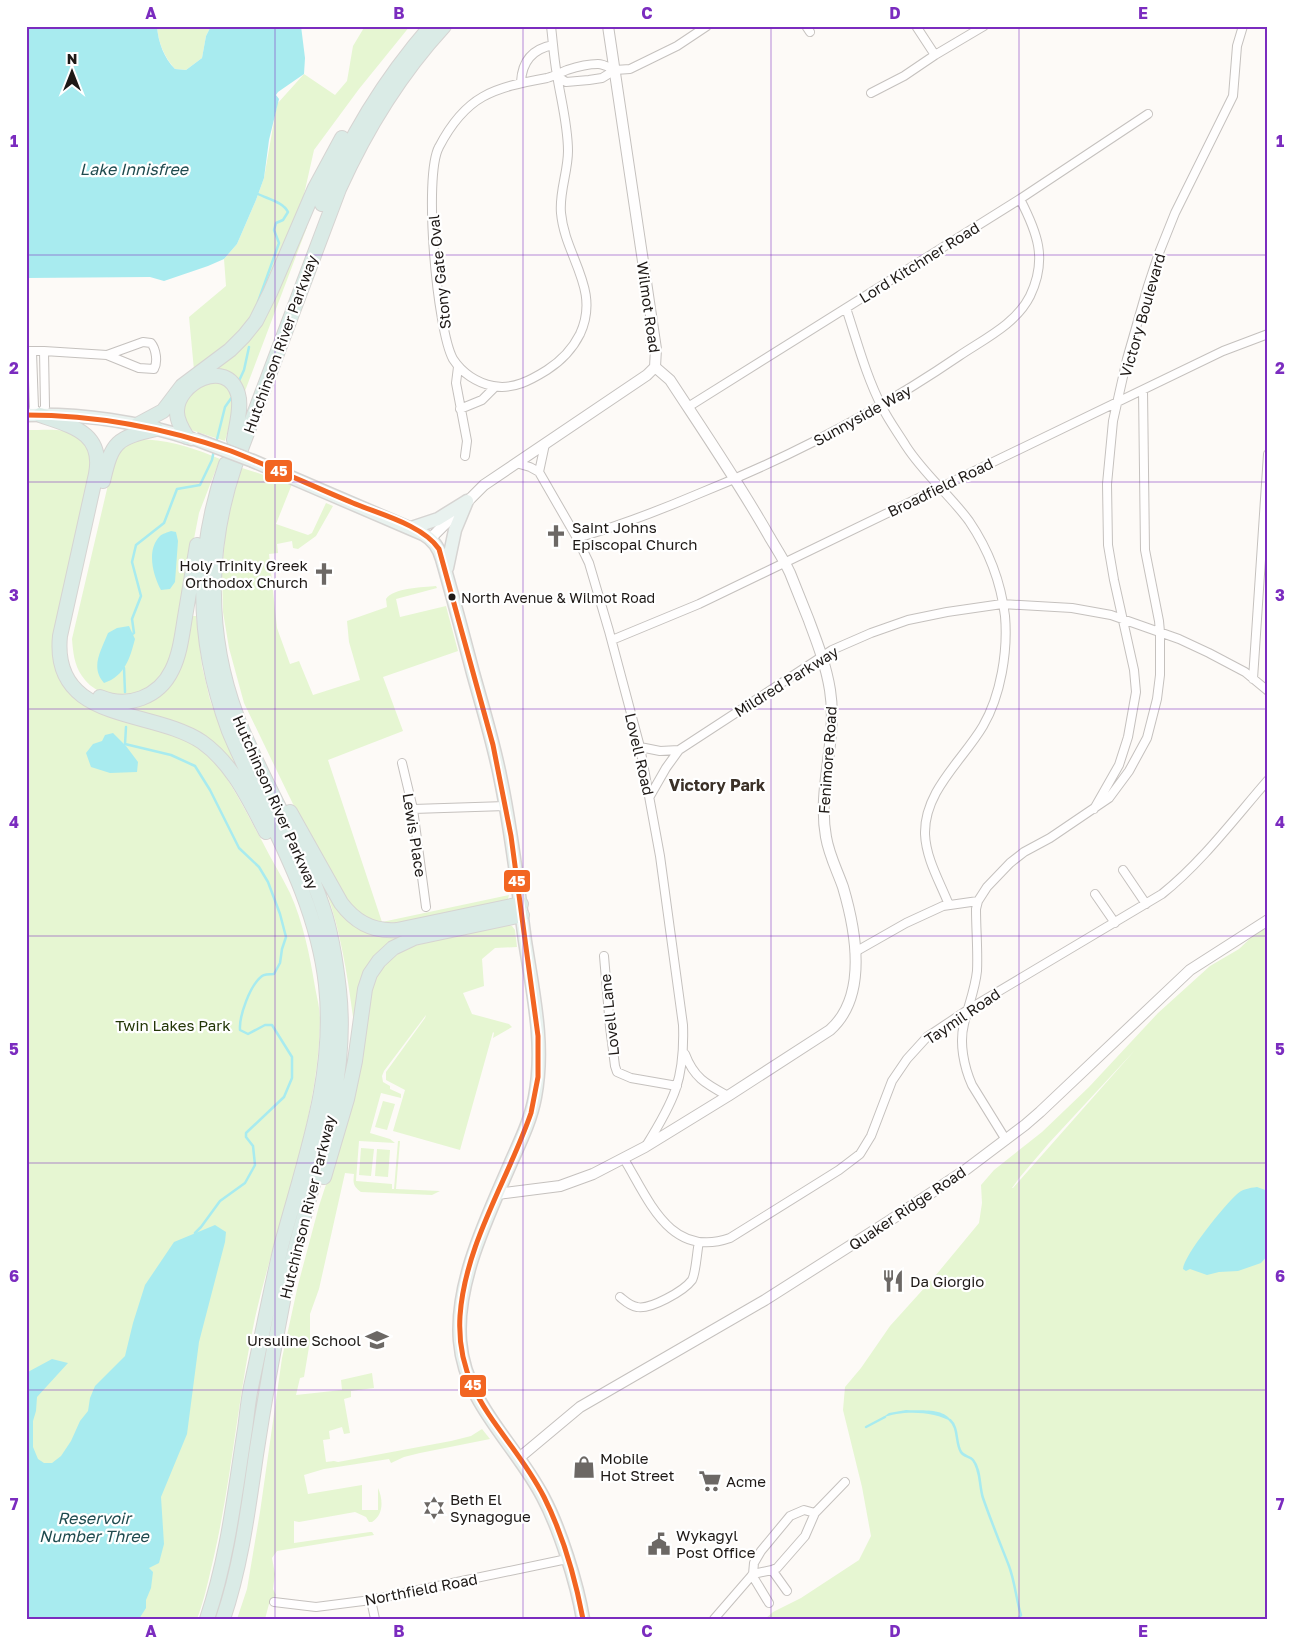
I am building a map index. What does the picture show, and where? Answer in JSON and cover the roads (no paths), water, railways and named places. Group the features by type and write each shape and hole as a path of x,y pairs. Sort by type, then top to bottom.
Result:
{"highway":[{"name":"Hutchinson River Parkway","path":"207,1619 224,1557 254,1372 281,1250 314,1127 325,1077 329,1015 324,968 314,922 299,881 229,731 209,664 204,632 203,581 208,533 219,483 234,440 334,176 345,151 373,103 405,56 431,26"},
{"name":"Hutchinson River Parkway","path":"223,1619 241,1550 271,1366 290,1269 334,1099 341,1054 341,1005 335,957 324,909 258,765 230,695 220,658 215,626 214,564 224,503 242,448 328,215 350,163 376,115 407,70 444,26"},
{"path":"137,425 163,411 182,386 230,350 256,321 270,293 311,196 338,146 354,118 405,56"},
{"path":"191,438 177,417 180,400 195,382 216,375 232,382 238,394 234,440"},
{"path":"33,415 83,432 95,448 97,459 96,474 60,636 60,658 67,678 80,694 93,703 179,730 201,741 217,755 230,769 245,793 314,922"},
{"path":"156,429 133,435 121,441 112,450 105,471 68,644 68,656 76,676 95,695 116,702 136,700 158,690 168,678 176,663 181,643 201,530 219,483"},
{"path":"258,765 292,816 341,903 351,916 363,924 383,930 397,930 521,909"},
{"path":"290,1269 320,1189 343,1112 355,1061 363,997 367,982 374,968 393,948 414,938 521,909"}],"main road":[{"path":"33,415 87,418 137,425 191,438 254,461 411,528 430,538 439,549 493,744 506,806 537,1023 538,1070 532,1110 497,1194 472,1262 461,1308 460,1339 464,1368 475,1394 543,1496 558,1530 583,1619"},
{"path":"411,528 438,519 467,501"},
{"path":"446,572 455,530 467,501"}],"street":[{"path":"458,367 472,378 495,387 519,385 551,368 565,356 576,342 584,326 587,313 587,297 561,215 562,190 568,150 551,26"},
{"name":"Wilmot Road","path":"430,538 484,485 655,367 656,349 608,26"},
{"path":"615,70 639,66 676,46 706,26"},
{"path":"916,26 935,55"},
{"path":"871,94 904,76 984,26"},
{"name":"Victory Boulevard","path":"1094,809 1119,765 1128,737 1136,692 1134,670 1108,545 1107,519 1110,448 1117,402 1145,295 1159,253 1175,213 1233,96 1237,46 1243,26"},
{"path":"521,82 522,72 529,56 542,48 553,46"},
{"name":"Stony Gate Oval","path":"458,367 446,341 437,280 433,215 432,178 435,156 444,138 472,103 494,90 521,82 557,76 570,69 600,64 615,70"},
{"name":"Stony Gate Oval","path":"557,76 566,82 589,80 602,78 615,70"},
{"name":"Lord Kitchner Road","path":"688,407 1020,198 1148,114"},
{"name":"Sunnyside Way","path":"577,538 657,511 735,480 813,443 882,406 1003,327 1022,310 1035,283 1040,256 1035,232 1020,198"},
{"path":"846,308 862,356 882,406 908,448 969,522 993,568 1005,616 1004,656 993,704 984,725 937,793 928,813 925,832 926,845 948,905"},
{"name":"Broadfield Road","path":"612,640 699,604 1222,351 1268,334"},
{"path":"33,415 33,380 29,351 107,355 139,368 149,370 154,369 156,366 154,346 148,342 142,342 107,355"},
{"path":"33,415 45,407 44,351"},
{"path":"458,367 456,383 467,441 465,456"},
{"name":"Fenimore Road","path":"645,1147 811,1043 839,1022 852,995 855,952 849,912 842,886 829,853 824,824 823,801 833,709 823,657 784,563 749,500 668,378 655,367"},
{"path":"33,380 44,380"},
{"path":"460,409 482,400 495,387"},
{"name":"Victory Boulevard","path":"978,901 987,887 1010,863 1109,798 1130,772 1147,738 1155,708 1160,675 1160,632 1145,550 1143,390"},
{"path":"516,463 539,472 545,444"},
{"path":"1253,679 1264,579 1268,454"},
{"name":"Lovell Road","path":"497,1194 548,1188 575,1182 645,1147 667,1112 677,1086 684,1051 682,1017 660,856 640,747 612,640 588,563 577,538 539,472"},
{"name":"Mildred Parkway","path":"650,797 666,768 679,750 832,650 908,620 947,612 1002,604 1072,608 1101,612 1160,632 1209,653 1253,679 1268,691"},
{"path":"640,747 660,752 679,750"},
{"name":"Lewis Place","path":"402,763 413,808 426,907"},
{"name":"Taymil Road","path":"624,1159 666,1226 679,1235 699,1242 713,1242 730,1238 855,1158 866,1146 888,1090 907,1058 927,1037 969,1009 1146,904 1176,883 1268,780"},
{"path":"413,808 506,806"},
{"path":"1123,870 1146,904"},
{"path":"1095,894 1115,923"},
{"path":"855,952 906,923 948,905 978,901 976,909 977,971 969,1009 962,1030 963,1051 967,1075 1006,1140"},
{"name":"Quaker Ridge Road","path":"519,1458 580,1407 765,1300 964,1171 1040,1112 1190,970 1268,920"},
{"name":"Lovell Lane","path":"604,956 610,1027 617,1072 630,1078 677,1086"},
{"name":"Lovell Road","path":"684,1051 690,1068 695,1074 707,1085 728,1096"},
{"path":"620,1297 638,1308 648,1306 681,1290 692,1279 699,1242"},
{"path":"714,1619 753,1575 777,1568 805,1536 815,1513 845,1482"},
{"path":"769,1602 753,1575 754,1563 790,1516 804,1510 815,1513"},
{"name":"Northfield Road","path":"274,1602 316,1607 371,1600 567,1559"},
{"path":"772,1570 787,1591"},
{"path":"371,1600 375,1619"}],"water":[{"name":"Lake Innisfree","path":"26,26 157,26 160,44 168,60 175,69 186,70 202,58 206,36 211,26 301,26 305,58 304,74 276,95 279,99 269,140 264,178 237,244 224,259 164,281 150,277 26,278"},
{"path":"171,531 176,532 178,541 175,582 170,589 161,590 153,570 153,548 160,536"},
{"path":"129,626 135,639 129,659 117,676 104,683 100,677 97,665 108,633 117,628"},
{"path":"113,733 138,762 137,772 110,773 91,767 86,753 93,744 102,741 105,735"},
{"path":"1257,1187 1268,1191 1268,1255 1261,1263 1238,1271 1207,1275 1190,1269 1186,1271 1183,1269 1197,1242 1230,1201 1241,1191"},
{"name":"Reservoir Number Three","path":"215,1225 226,1232 225,1242 199,1342 187,1434 161,1497 164,1544 159,1563 149,1568 153,1572 151,1588 146,1600 146,1608 139,1619 26,1619 26,1373 52,1359 68,1363 37,1397 33,1421 33,1447 38,1459 44,1463 52,1463 61,1456 71,1441 80,1421 88,1411 90,1398 95,1386 125,1356 145,1285 174,1242"},
{"path":"906,1410 938,1412 944,1414 952,1422 945,1418 918,1413 890,1415 882,1418 889,1413"}],"waterway":[{"path":"258,194 279,203 288,212 283,220 276,223 274,230 279,243 258,302"},
{"path":"238,383 244,370 249,347"},
{"path":"216,443 225,407 232,397"},
{"path":"131,635 134,633 132,619 141,596 132,562 136,545 164,523 177,489 200,485 212,460 214,450"},
{"path":"124,668 125,692"},
{"path":"126,727 125,744 171,755 195,766 210,790 239,848 259,867 268,882 286,937 280,963 274,974 262,976 253,986 241,1017 240,1030 248,1034 265,1025 272,1025 292,1057 292,1078 284,1097 246,1133 246,1137 253,1146 255,1165 245,1183 220,1201 195,1233"},
{"path":"866,1427 885,1417"},
{"path":"950,1420 955,1427 961,1452 976,1464 983,1498 1013,1578 1021,1615 1018,1619"}],"place":[{"name":"Saint Johns Episcopal Church","path":"556,536"},
{"name":"Holy Trinity Greek Orthodox Church","path":"324,574"},
{"name":"North Avenue & Wilmot Road","path":"452,597"},
{"name":"Da Giorgio","path":"893,1281"},
{"name":"Ursuline School","path":"377,1340"},
{"name":"Mobile Hot Street","path":"584,1467"},
{"name":"Acme","path":"710,1481"},
{"name":"Beth El Synagogue","path":"434,1508"},
{"name":"Wykagyl Post Office","path":"659,1544"}],"district":[{"name":"Victory Park","path":"717,785"}],"park label":[{"name":"Twin Lakes Park","path":"173,1025"}]}
